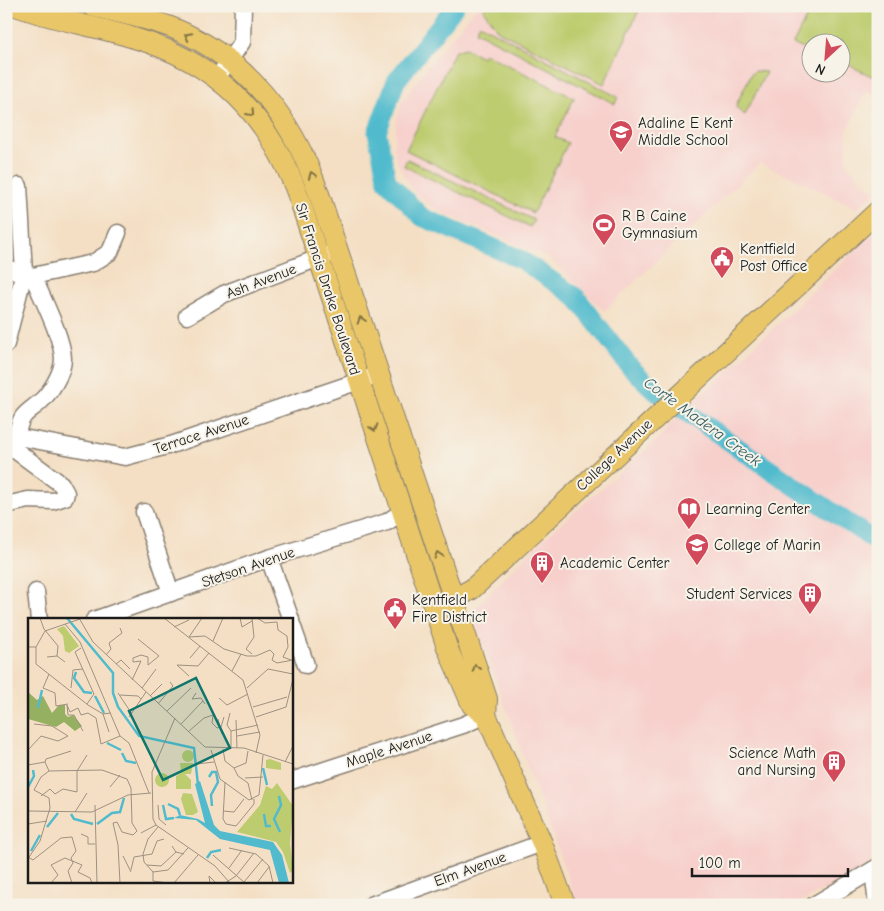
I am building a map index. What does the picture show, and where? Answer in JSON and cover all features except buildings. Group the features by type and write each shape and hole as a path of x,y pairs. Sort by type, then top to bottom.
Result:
{"main road":[{"name":"Sir Francis Drake Boulevard","path":"16,6 163,47 191,61 217,78 244,104 270,135 292,179 460,682 472,706 486,715"},
{"name":"Sir Francis Drake Boulevard","path":"91,6 173,28 202,43 230,62 258,88 288,123 311,172 338,250 487,699 486,715 542,843 565,905"},
{"name":"College Avenue","path":"434,608 454,601 472,590 676,397 878,211"}],"street":[{"path":"86,26 91,6"},
{"path":"217,78 230,62 242,42 243,6"},
{"path":"6,505 28,500 60,500 65,497 66,493 61,484 17,453 15,446 18,437 16,431 23,416 42,401 58,378 63,359 58,339 28,274 19,186"},
{"path":"6,268 28,274 93,264 110,252 118,233"},
{"name":"Ash Avenue","path":"187,316 224,294 338,250"},
{"path":"6,344 28,274"},
{"name":"Terrace Avenue","path":"18,437 125,457 171,445 379,375"},
{"path":"144,512 171,593"},
{"name":"Stetson Avenue","path":"100,618 269,558 387,522 402,512"},
{"path":"269,558 290,618"},
{"path":"36,592 39,618"},
{"path":"292,624 306,665"},
{"name":"Maple Avenue","path":"292,781 463,725 486,715"},
{"name":"Elm Avenue","path":"370,905 542,843"},
{"path":"814,905 875,869 876,905"}],"shaded area":[{"name":"Adaline E Kent Middle School","path":"478,6 878,6 878,96 866,91 847,131 846,163 864,183 876,192 857,208 760,163 604,311 548,257 445,214 427,203 413,191 396,160 394,146 396,122 401,103 428,66"},
{"name":"College of Marin","path":"878,229 878,860 796,905 578,905 479,634 475,620 479,604 539,543 658,439 686,407 722,377"}],"green space":[{"path":"486,6 641,6 604,84 498,31 483,9"},
{"path":"812,6 878,6 878,79 852,67 852,32 802,32 802,48 793,44"},
{"path":"479,24 618,97 615,104 476,31"},
{"path":"465,48 482,57 484,53 574,98 555,137 568,143 533,213 406,150 455,51"},
{"path":"755,71 766,72 745,115 737,109 736,105 751,74"},
{"path":"407,159 534,220 530,227 404,166"}],"waterway":[{"name":"Corte Madera Creek","path":"455,6 396,81 377,132 387,181 422,217 520,259 576,297 630,367 655,391 878,543"}],"place":[{"name":"Adaline E Kent Middle School","path":"621,153"},
{"name":"R B Caine Gymnasium","path":"604,246"},
{"name":"Kentfield Post Office","path":"722,279"},
{"name":"Learning Center","path":"689,530"},
{"name":"College of Marin","path":"697,566"},
{"name":"Academic Center","path":"542,584"},
{"name":"Student Services","path":"810,615"},
{"name":"Kentfield Fire District","path":"395,630"},
{"name":"Science Math and Nursing","path":"834,783"}]}
